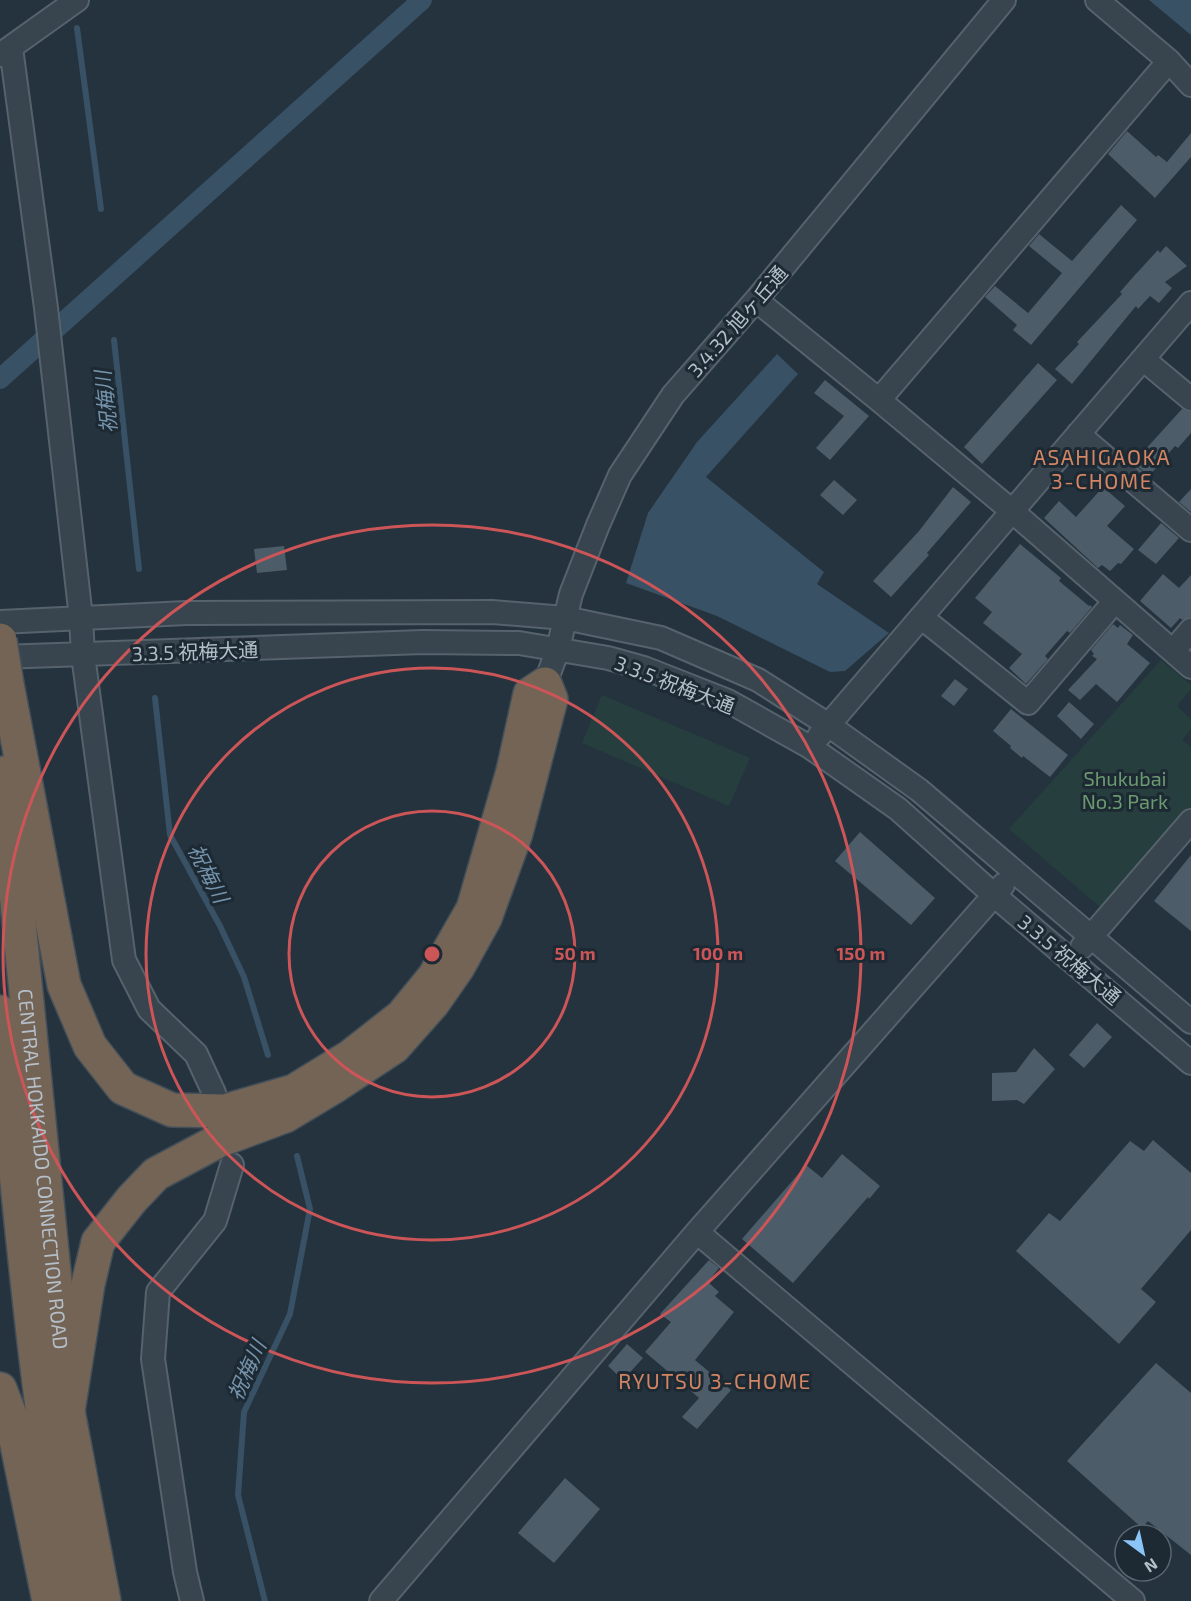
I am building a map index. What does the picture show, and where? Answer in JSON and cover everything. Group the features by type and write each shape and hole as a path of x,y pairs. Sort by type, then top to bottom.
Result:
{"highway":[{"path":"0,640 3,671 64,985 90,1046 123,1088 172,1110 225,1111 294,1091 351,1056 402,1016 434,977 473,909 513,771 530,694 545,684 551,699 516,833 485,918 458,967 433,1003 394,1047 285,1116 218,1141 156,1174 132,1199 98,1242 88,1284 68,1411"},
{"name":"CENTRAL HOKKAIDO CONNECTION ROAD","path":"0,733 68,1411 104,1601"},
{"name":"CENTRAL HOKKAIDO CONNECTION ROAD","path":"0,1012 32,1322 58,1522 72,1601"},
{"path":"0,1389 12,1420 49,1601"}],"street":[{"path":"77,0 5,51 46,308 81,618 83,656 124,960 149,1009 196,1054 214,1093"},
{"name":"3.4.32 旭ヶ丘通","path":"545,684 558,649 571,594 597,525 620,475 673,395 756,300 1004,0"},
{"path":"1097,0 1169,61 1191,85"},
{"path":"879,400 1169,61"},
{"path":"756,300 1012,511 1191,667"},
{"path":"810,747 827,724 1191,303"},
{"path":"1143,359 1191,399"},
{"path":"1078,434 1191,530"},
{"path":"921,617 1028,703 1115,601"},
{"name":"3.3.5 祝梅大通","path":"0,622 186,613 412,610 492,612 565,618 661,638 758,680 827,724 919,790 1191,1022"},
{"path":"1173,651 1191,630"},
{"name":"3.3.5 祝梅大通","path":"3,671 83,656 423,642 519,644 608,658 644,668 728,701 810,747 898,809 994,895 1191,1064"},
{"path":"1071,959 1186,836"},
{"path":"381,1601 697,1232 1014,872"},
{"path":"192,1601 185,1572 153,1359 158,1292 215,1221 232,1165"},
{"path":"697,1232 1133,1601"}],"green space":[{"name":"Shukubai No.3 Park","path":"1161,660 1191,685 1191,689 1177,706 1191,719 1191,729 1182,740 1191,747 1191,807 1101,908 1009,829"},
{"path":"602,695 750,758 729,806 582,743"}],"water":[{"path":"1149,0 1191,0 1191,35"},
{"path":"777,354 798,374 706,477 824,572 817,584 889,633 845,671 830,672 717,616 626,583 648,513 697,442"}],"building":[{"path":"1127,131 1156,157 1158,155 1167,162 1191,133 1191,157 1155,198 1108,154"},
{"path":"1121,205 1137,220 1031,345 1013,330 1017,325 985,297 995,286 1028,313 1062,273 1029,246 1039,234 1072,261"},
{"path":"1166,246 1187,266 1165,282 1172,288 1159,303 1150,296 1138,309 1136,306 1072,384 1055,369 1122,294 1120,292 1134,276 1158,250 1160,253"},
{"path":"1038,363 1057,380 982,464 964,447"},
{"path":"825,380 869,416 830,460 816,448 844,416 814,393"},
{"path":"1182,409 1191,412 1191,433 1178,448 1175,446 1149,476 1133,463"},
{"path":"834,480 857,500 843,515 820,495"},
{"path":"953,487 971,502 927,553 929,555 891,597 873,581 919,531"},
{"path":"1103,487 1125,506 1107,526 1134,549 1121,564 1118,563 1110,571 1102,565 1098,568 1044,518 1059,501 1076,517"},
{"path":"1191,489 1191,512 1179,502"},
{"path":"1161,523 1179,538 1156,564 1138,550"},
{"path":"1020,544 1061,578 1059,581 1092,607 1070,633 1067,631 1045,656 1048,659 1026,684 1009,668 1022,654 983,623 992,612 975,598"},
{"path":"284,546 287,570 257,573 254,549"},
{"path":"1163,574 1179,588 1191,575 1191,617 1182,620 1180,618 1171,628 1140,601"},
{"path":"1113,624 1118,628 1120,625 1133,635 1127,644 1150,663 1117,702 1096,684 1080,700 1068,690 1097,659 1092,656 1094,654 1091,650"},
{"path":"955,679 968,689 954,706 941,696"},
{"path":"1069,702 1094,724 1081,739 1057,716"},
{"path":"1011,709 1068,755 1050,777 1023,756 1022,758 993,731"},
{"path":"860,832 935,898 911,925 835,861"},
{"path":"1191,855 1191,931 1154,901"},
{"path":"1097,1023 1112,1037 1084,1068 1069,1055"},
{"path":"1034,1048 1055,1069 1024,1104 1017,1100 992,1101 992,1073 1016,1072"},
{"path":"1153,1140 1191,1173 1191,1230 1141,1289 1156,1302 1119,1344 1016,1251 1049,1213 1060,1221 1130,1141 1144,1151"},
{"path":"842,1154 880,1186 793,1283 742,1239 806,1165 822,1178"},
{"path":"709,1260 719,1268 708,1282 719,1292 715,1296 734,1312 695,1360 731,1390 697,1429 682,1417 699,1398 645,1352 671,1322 660,1314"},
{"path":"627,1344 643,1358 623,1380 608,1366"},
{"path":"1156,1363 1191,1393 1191,1555 1173,1541 1173,1523 1148,1521 1136,1523 1067,1461"},
{"path":"565,1478 600,1509 554,1563 518,1533"}],"waterway":[{"path":"0,379 422,0"},
{"name":"祝梅川","path":"77,28 101,209"},
{"name":"祝梅川","path":"114,340 139,569"},
{"name":"祝梅川","path":"155,698 170,835 220,926 244,977 268,1055"},
{"name":"祝梅川","path":"265,1601 238,1495 244,1412 290,1314 310,1209 297,1156"}],"district":[{"name":"ASAHIGAOKA 3-CHOME","path":"1102,468"},
{"name":"RYUTSU 3-CHOME","path":"715,1380"}]}
